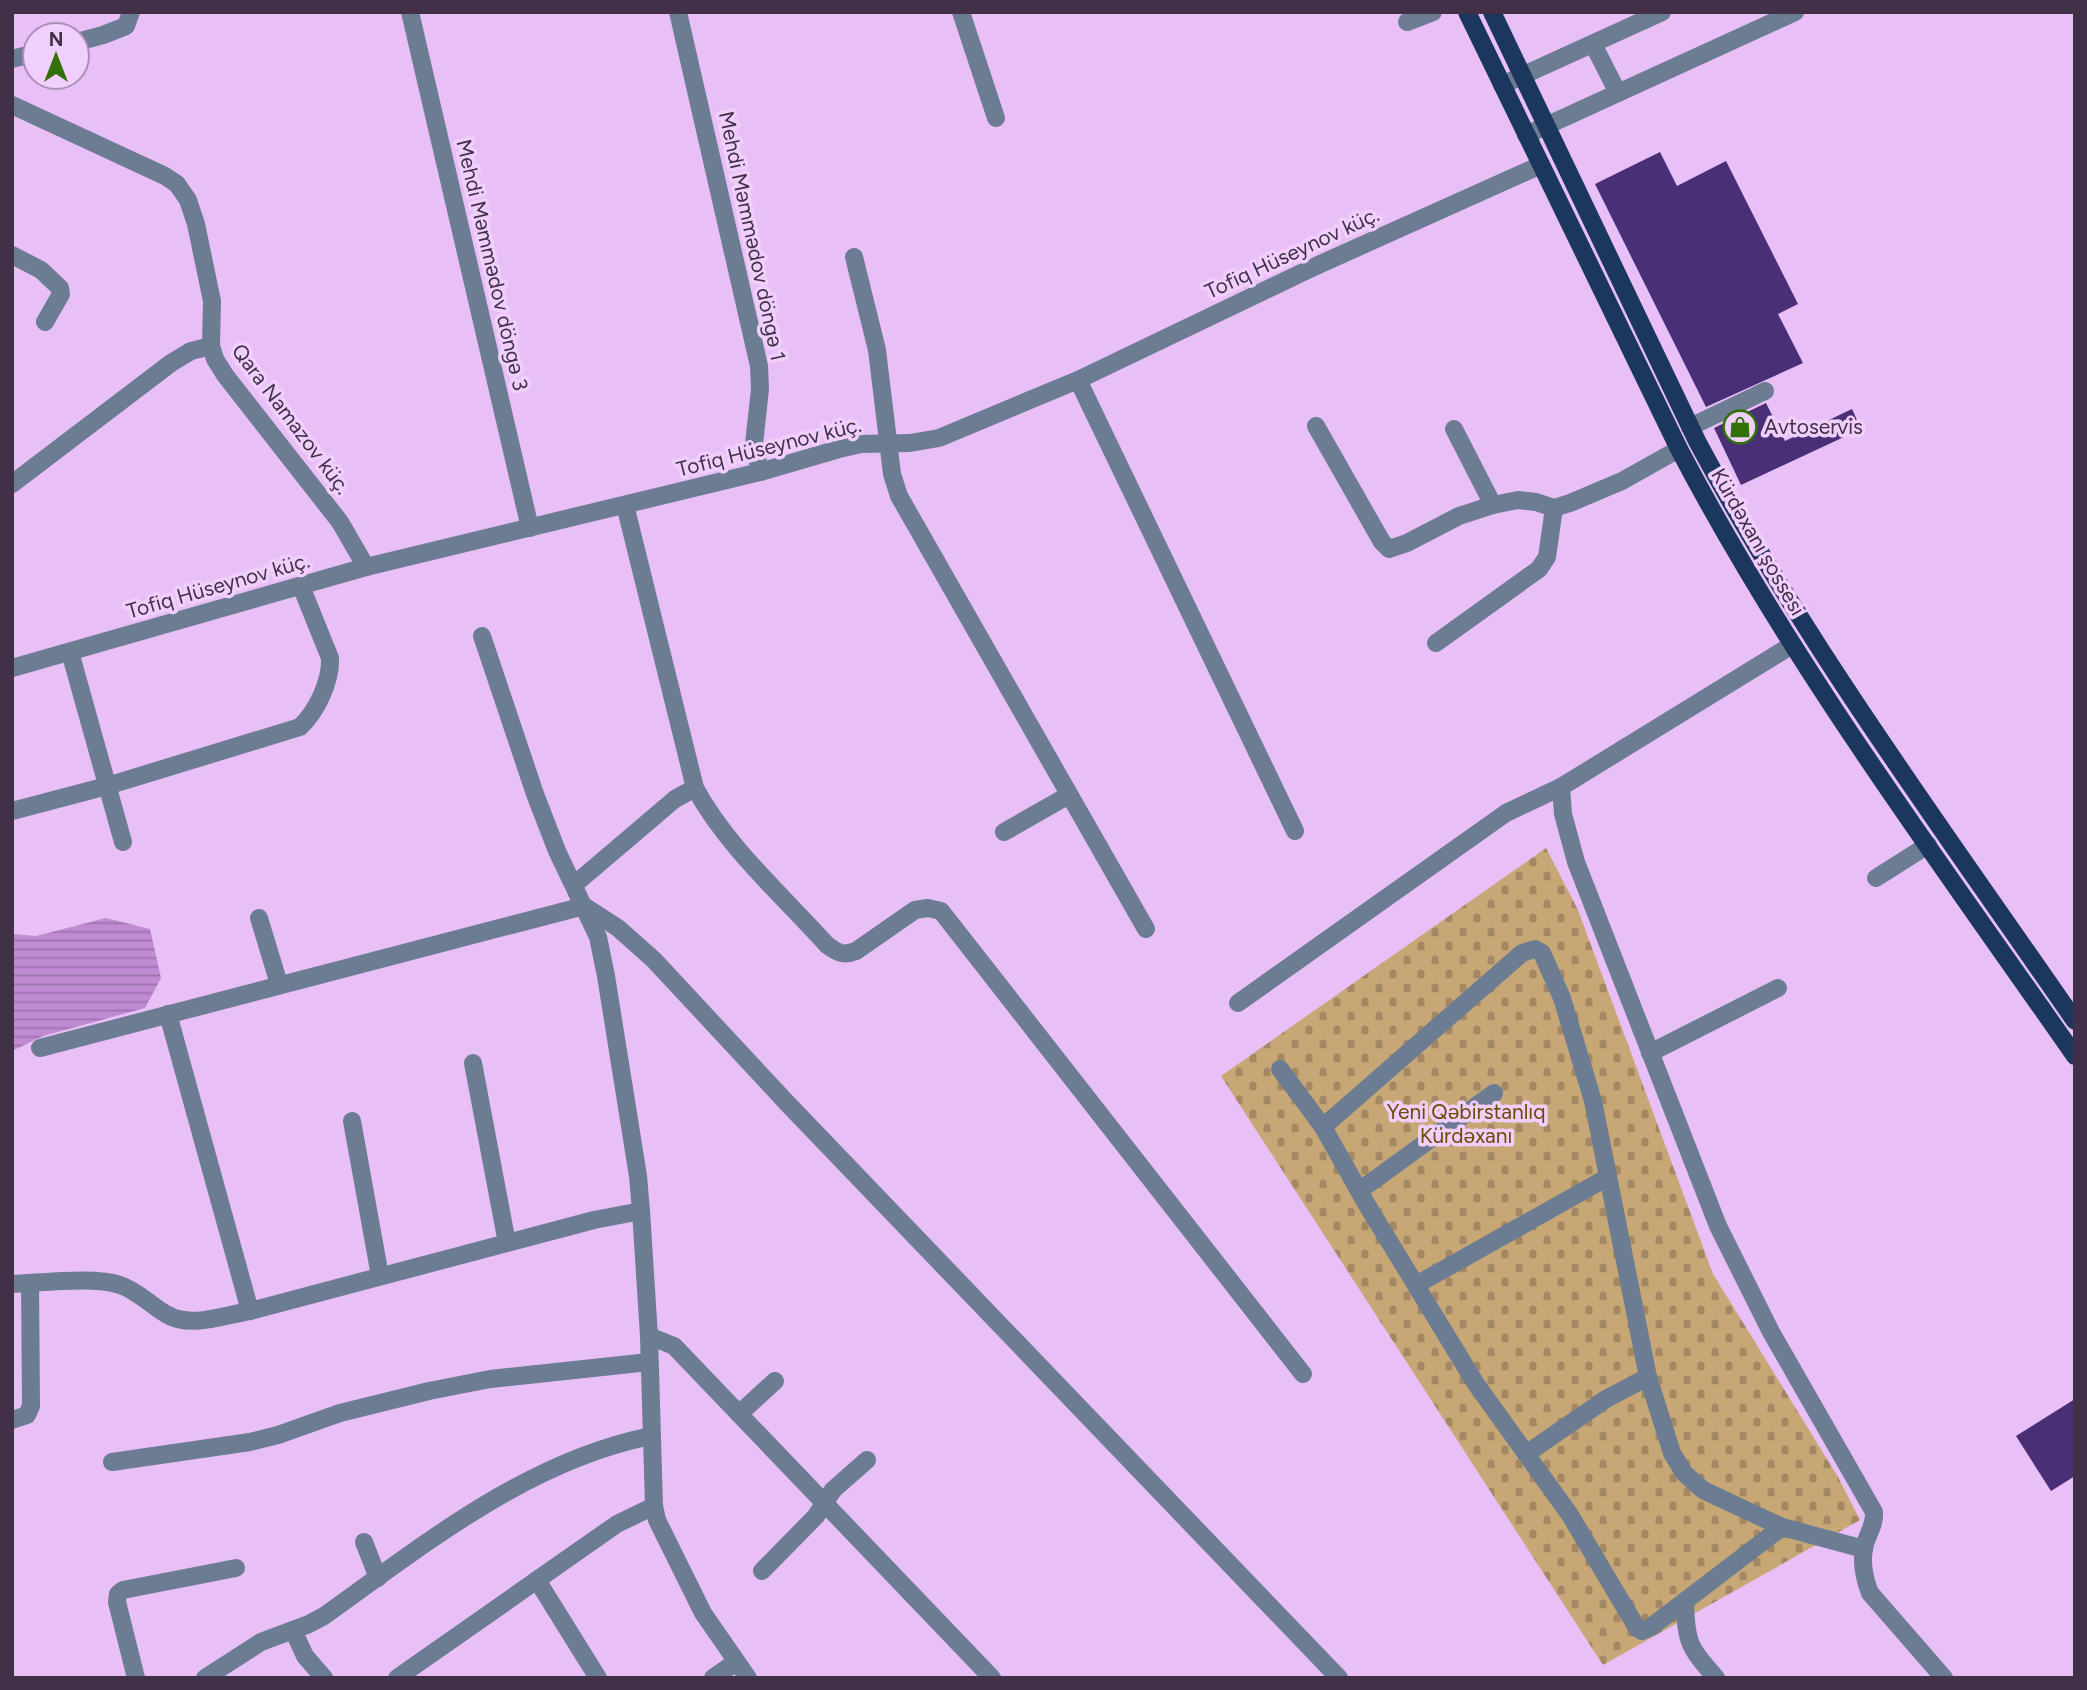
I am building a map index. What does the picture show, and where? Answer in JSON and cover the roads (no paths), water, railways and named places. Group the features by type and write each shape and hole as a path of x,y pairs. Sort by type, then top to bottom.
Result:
{"main road":[{"name":"Kürdəxanı şossesi","path":"1467,12 1711,510 1792,645 2075,1056"},
{"name":"Kürdəxanı şossesi","path":"1492,12 1690,427 1730,502 1811,635 2075,1021"}],"street":[{"path":"91,38 126,26 131,12"},
{"name":"Mehdi Məmmədov döngə 3","path":"410,12 530,528"},
{"name":"Mehdi Məmmədov döngə 1","path":"678,12 759,366 760,390 754,444 760,472"},
{"path":"961,12 996,118"},
{"path":"1407,22 1433,12"},
{"path":"1502,85 1662,12"},
{"path":"1526,135 1795,12"},
{"path":"1593,44 1618,93"},
{"name":"Qara Namazov küç.","path":"12,105 177,184 188,200 196,224 212,301 211,346 215,359 340,522 366,567"},
{"name":"Tofiq Hüseynov küç.","path":"12,668 366,567 760,472 839,449 861,444 939,438 1078,380 1317,266 1541,165"},
{"path":"12,255 41,270 60,288 61,294 45,322"},
{"path":"854,257 877,350 892,474 899,496 1146,929"},
{"path":"12,484 171,363 191,351 211,346"},
{"path":"1078,380 1295,831"},
{"path":"1690,427 1765,391"},
{"path":"1316,426 1382,542 1389,548 1407,543 1459,516 1493,505 1518,500 1553,508 1622,481 1679,449"},
{"path":"1454,429 1493,505"},
{"path":"625,505 695,788 707,810 728,837 827,945 838,953 847,955 856,951 915,910 928,908 941,911 1303,1374"},
{"path":"1436,643 1539,569 1547,557 1553,508"},
{"path":"12,811 107,786 300,727 314,710 330,670 330,658 301,586"},
{"path":"482,636 535,794 557,851 598,937 606,976 638,1176 649,1336 654,1506 665,1538 703,1613 748,1678"},
{"path":"1238,1003 1506,813 1561,787 1792,645"},
{"path":"70,652 123,842"},
{"path":"1561,787 1563,814 1576,862 1718,1226 1771,1332 1874,1512 1875,1522 1864,1549 1864,1579 1870,1593 1944,1678"},
{"path":"575,884 675,799 695,788"},
{"path":"1004,832 1069,795"},
{"path":"1876,878 1928,845"},
{"path":"40,1048 584,906 618,928 654,960 787,1103 1339,1678"},
{"path":"260,918 279,984"},
{"path":"1324,1127 1522,953 1535,949 1542,953 1562,998 1592,1101 1648,1377 1672,1453 1684,1473 1703,1490 1782,1527 1864,1549"},
{"path":"1650,1053 1778,988"},
{"path":"168,1014 250,1311"},
{"path":"473,1063 508,1243"},
{"path":"1280,1069 1324,1127 1359,1191 1476,1384 1570,1515 1637,1628 1642,1631 1651,1627 1782,1527"},
{"path":"1359,1191 1494,1093"},
{"path":"352,1121 380,1276"},
{"path":"1416,1285 1608,1177"},
{"path":"12,1420 27,1415 31,1406 21,1284 103,1281 120,1284 137,1292 166,1315 181,1321 195,1321 250,1311 594,1220 641,1211"},
{"path":"649,1336 674,1346 992,1678"},
{"path":"113,1462 250,1441 340,1413 490,1379 649,1362"},
{"path":"1526,1454 1606,1399 1648,1377"},
{"path":"739,1414 775,1381"},
{"path":"205,1678 261,1642 324,1616 509,1489 599,1450 651,1436"},
{"path":"762,1571 816,1516 833,1490 867,1460"},
{"path":"397,1678 617,1524 654,1506"},
{"path":"364,1542 378,1578"},
{"path":"135,1678 117,1601 118,1594 123,1590 236,1569"},
{"path":"537,1580 598,1678"},
{"path":"1685,1602 1686,1636 1692,1650 1716,1678"},
{"path":"293,1630 305,1656 324,1678"},
{"path":"713,1678 736,1662"}],"place":[{"name":"Avtoservis","path":"1740,427"}],"park label":[{"name":"Yeni Qəbirstanlıq Kürdəxanı","path":"1466,1124"}]}
